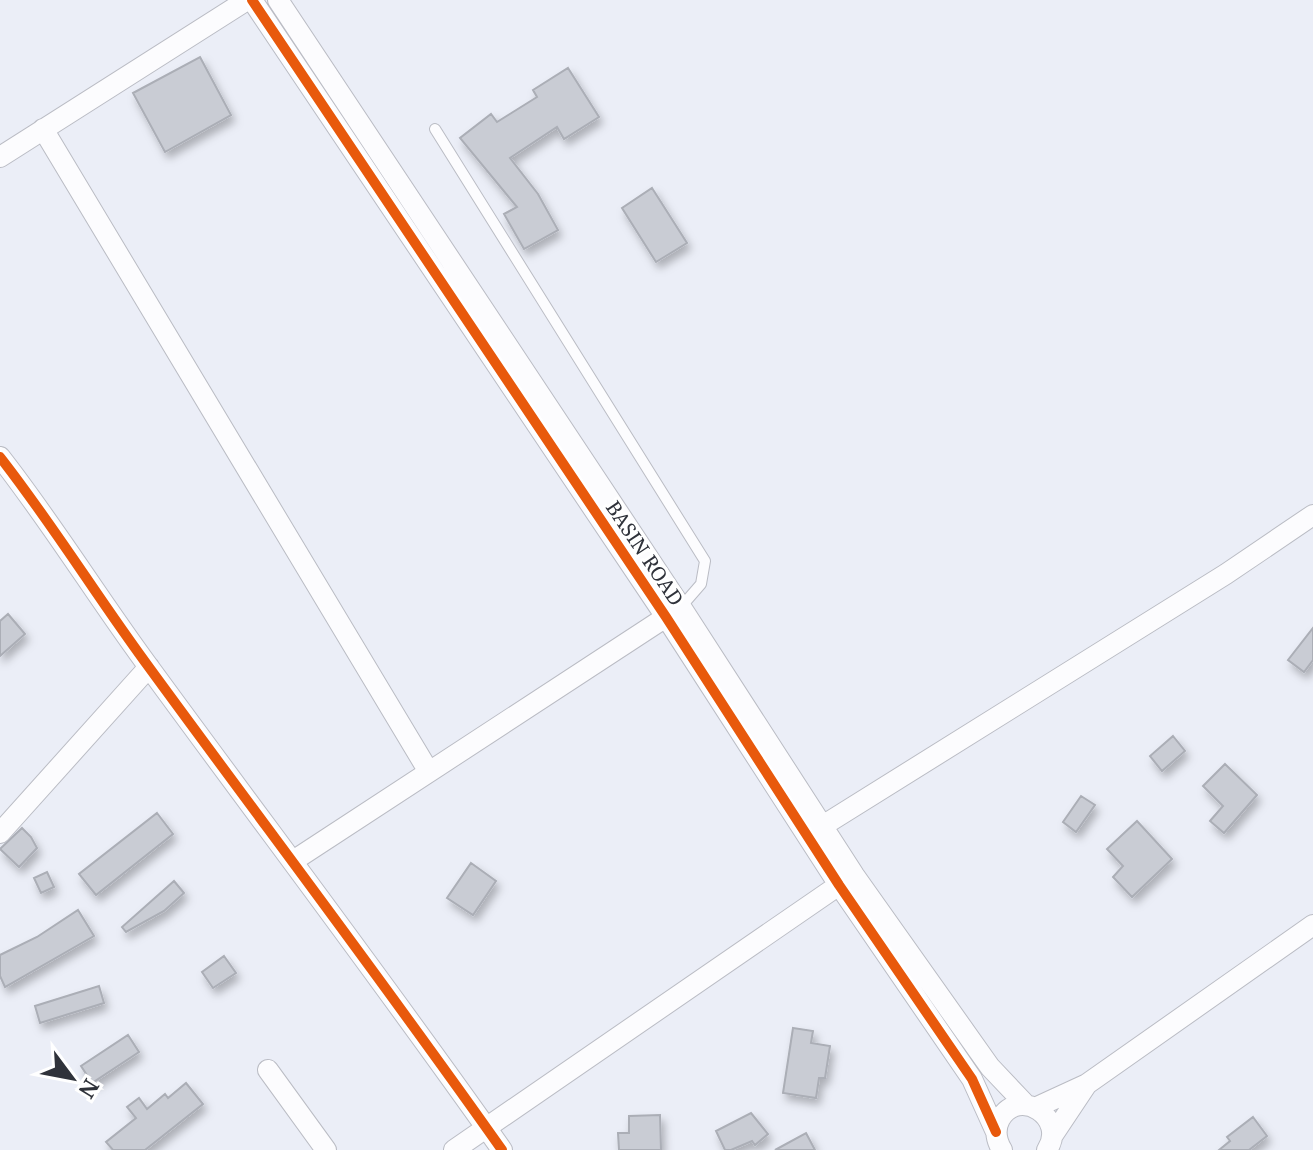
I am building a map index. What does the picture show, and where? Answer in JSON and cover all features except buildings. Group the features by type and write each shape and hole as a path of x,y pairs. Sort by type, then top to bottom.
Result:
{"street":[{"path":"0,157 249,0"},
{"name":"BASIN ROAD","path":"249,0 518,378"},
{"name":"BASIN ROAD","path":"278,0 518,378 674,612 990,1067 1031,1106 1046,1114 1051,1124 1050,1142"},
{"path":"43,129 429,772"},
{"path":"0,457 39,507 149,667 502,1150"},
{"path":"824,825 1226,574 1313,515"},
{"path":"293,861 674,612"},
{"name":"BASIN ROAD","path":"674,612 839,885 972,1079 996,1144"},
{"path":"0,833 149,667"},
{"path":"454,1150 839,885"},
{"path":"996,1144 999,1121 1006,1112 1015,1106 1031,1106 1087,1084 1313,925"},
{"path":"268,1070 326,1150"},
{"path":"1050,1142 1087,1084"}],"lane":[{"path":"435,129 705,561 701,584 674,612"}],"cycle path":[{"path":"252,0 666,617 839,885 972,1079 996,1132"},
{"path":"0,457 132,644 502,1150"}]}
